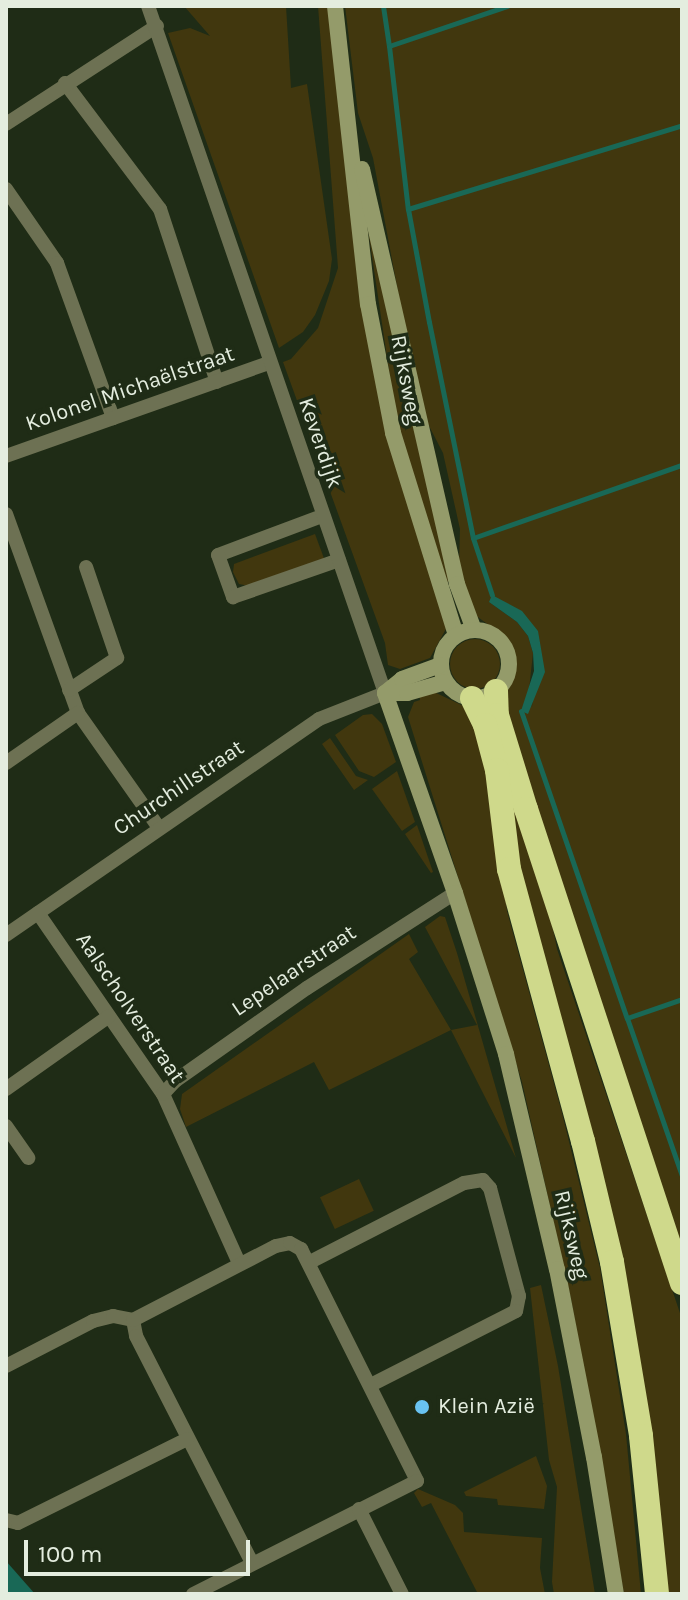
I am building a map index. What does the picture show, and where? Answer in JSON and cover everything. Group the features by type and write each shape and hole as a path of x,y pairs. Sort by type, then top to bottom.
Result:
{"highway":[{"path":"496,691 497,715 526,809 682,1283"},
{"path":"472,698 485,725 497,770 509,869 576,1113 612,1262 641,1436 657,1594"}],"main road":[{"name":"Rijksweg","path":"335,6 368,304 393,433 456,635"},
{"name":"Rijksweg","path":"350,125 380,238 457,584 474,630"},
{"path":"474,630 486,632 505,648 508,673 496,691 472,698 459,694 445,682 440,665 448,643 456,635 474,630"},
{"name":"Churchillstraat","path":"385,693 402,679 440,665"},
{"name":"Churchillstraat","path":"385,693 407,693 445,682"},
{"name":"Keverdijk","path":"385,693 455,893"},
{"name":"Rijksweg","path":"455,893 506,1054 557,1269 594,1457 616,1594"}],"street":[{"name":"Keverdijk","path":"148,6 385,693"},
{"path":"6,124 157,26"},
{"path":"65,83 160,209 217,382"},
{"path":"6,189 57,263 113,418"},
{"name":"Kolonel Michaëlstraat","path":"6,456 269,363"},
{"path":"6,514 78,713 159,828"},
{"path":"322,516 218,555 233,597 339,560"},
{"path":"69,690 117,658 86,567"},
{"name":"Churchillstraat","path":"6,935 319,719 385,693"},
{"path":"6,763 78,713"},
{"name":"Lepelaarstraat","path":"163,1094 175,1081 307,988 455,893"},
{"name":"Aalscholverstraat","path":"38,913 163,1094 239,1263"},
{"path":"6,1089 109,1016"},
{"path":"6,1126 28,1158"},
{"path":"310,1262 464,1183 483,1180 490,1188 519,1296 516,1311 371,1385"},
{"path":"6,1366 93,1321 113,1316 133,1320 239,1263 290,1243 301,1249 417,1481 193,1594"},
{"path":"133,1320 136,1336 252,1563"},
{"path":"6,1520 18,1523 187,1439"},
{"path":"359,1509 402,1594"}],"shaded area":[{"path":"184,6 286,6 291,88 307,84 332,259 329,281 315,315 303,332 279,348 168,33 190,28 210,36"},
{"path":"318,6 329,6 360,283 447,627 430,658 400,669 388,665 385,643 283,362 291,359 318,328 338,268"},
{"path":"345,6 682,6 682,1267 502,697 514,673 513,650 504,636 475,615 459,566 460,529 443,453 427,422 402,313 373,158 358,113","holes":["489,602 538,631 532,707 529,690 533,653 528,636 517,622"]},
{"path":"360,176 452,581 445,582 397,424"},
{"path":"315,534 325,561 249,586 239,584 233,572 234,564"},
{"path":"475,639 493,646 500,664 493,682 475,689 457,682 450,664 457,646"},
{"path":"432,691 470,709 496,791 507,911 600,1268 626,1434 641,1594 624,1594 571,1299 522,1082 408,717 414,702 420,700 419,693"},
{"path":"488,704 541,870 557,949 682,1319 682,1594 667,1594 645,1423 521,894"},
{"path":"372,714 382,724 396,762 374,777 359,771 335,735 363,715"},
{"path":"330,738 356,776 368,780 354,790 322,744"},
{"path":"397,771 415,822 402,831 372,789"},
{"path":"417,825 433,872 431,873 405,834"},
{"path":"440,916 445,917 457,953 516,1158 451,1030 477,1025 425,927"},
{"path":"409,934 418,952 409,959 451,1030 329,1090 314,1062 186,1127 180,1109 182,1094"},
{"path":"359,1179 374,1211 335,1229 320,1197"},
{"path":"541,1285 558,1366 595,1594 554,1594 557,1487 549,1460 530,1288"},
{"path":"536,1456 547,1486 544,1509 498,1505 497,1499 466,1496 464,1492"},
{"path":"418,1489 455,1505 463,1513 464,1532 542,1538 540,1568 545,1594 478,1594 431,1503 422,1507 414,1493"}],"water":[{"path":"492,595 522,611 538,631 545,672 528,714 521,711 534,671 528,636 517,622 489,602"},
{"path":"6,1561 35,1594 6,1594"}],"waterway":[{"path":"383,6 389,46 507,6"},
{"path":"389,46 408,209 429,322 473,538 492,595"},
{"path":"408,209 682,125"},
{"path":"473,538 682,465"},
{"path":"521,711 627,1018 682,999"},
{"path":"627,1018 682,1176"}],"place":[{"name":"Klein Azië","path":"422,1407"}]}
